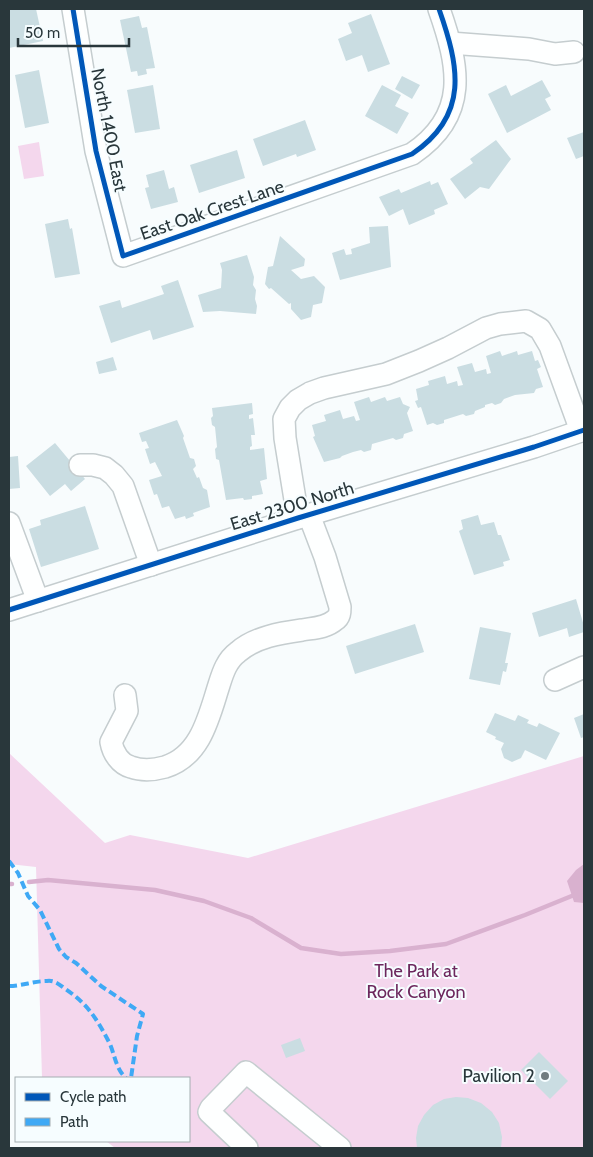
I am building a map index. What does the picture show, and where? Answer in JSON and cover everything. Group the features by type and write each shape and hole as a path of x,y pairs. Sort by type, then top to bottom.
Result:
{"street":[{"name":"North 1400 East","path":"73,9 96,151 123,256"},
{"name":"East Oak Crest Lane","path":"123,256 412,154 430,139 443,124 452,105 455,92 456,78 450,42 438,9"},
{"path":"450,42 529,49 555,54 574,52"},
{"path":"125,695 127,711 111,742 116,757 126,766 140,770 174,764 190,751 201,736 225,666 238,652 257,641 280,633 324,626 336,620 340,614 340,607 325,557 304,517 284,438 284,419 290,408 298,400 310,393 403,368 448,348 486,328 500,324 526,321 540,329 550,346 582,431"},
{"name":"East 2300 North","path":"9,610 582,431"},
{"path":"80,465 93,465 105,468 123,486 151,565"},
{"path":"9,523 38,601"},
{"path":"555,680 584,667"},
{"path":"247,1148 209,1112 246,1072 340,1148"}],"green space":[{"path":"39,142 44,176 24,179 18,146"},
{"name":"The Park at Rock Canyon","path":"9,753 105,843 130,835 248,858 584,756 584,1148 115,1148 107,1142 190,1142 190,1077 42,1077 36,867 9,864"}],"shaded area":[{"path":"584,864 584,903 574,902 567,881"}],"building":[{"path":"9,9 36,9 43,41 9,48"},
{"path":"371,14 390,64 368,72 362,55 346,61 338,39 352,33 348,23"},
{"path":"139,16 142,28 147,27 155,68 146,69 147,74 138,76 137,71 131,72 120,20"},
{"path":"39,70 49,123 25,128 15,75"},
{"path":"402,76 420,85 412,99 395,89"},
{"path":"542,80 551,96 545,99 551,110 507,133 488,94 506,85 511,96"},
{"path":"153,85 160,129 135,133 127,90"},
{"path":"382,85 401,95 395,106 409,113 397,134 365,116"},
{"path":"305,120 316,150 297,157 296,154 263,166 253,139"},
{"path":"584,132 584,156 576,159 567,138"},
{"path":"496,140 511,159 489,189 480,187 465,199 450,179 473,163 470,159"},
{"path":"237,150 245,178 199,193 190,165"},
{"path":"164,170 169,189 174,187 178,202 151,209 145,188 149,187 146,175"},
{"path":"430,181 431,185 438,182 448,204 434,210 435,214 409,225 403,209 389,216 379,197 399,189 401,193"},
{"path":"68,219 70,229 72,228 80,274 55,278 45,224"},
{"path":"388,226 391,267 340,280 332,253 344,249 346,255 352,254 351,249 370,243 369,227"},
{"path":"280,236 305,259 304,266 291,270 301,279 314,276 325,287 322,303 313,305 311,317 301,320 291,309 291,303 289,304 265,284 268,267 273,266"},
{"path":"247,255 254,277 253,285 256,290 256,314 220,311 203,312 198,295 221,288 222,270 220,263"},
{"path":"178,280 194,327 153,340 150,330 111,343 99,306 120,300 122,308 164,294 161,286"},
{"path":"500,351 502,356 517,351 518,355 532,351 535,361 538,360 541,367 537,369 543,387 536,389 534,393 515,395 495,405 492,403 485,405 485,407 475,411 474,414 466,416 463,414 444,420 444,423 427,425 421,407 418,408 415,401 418,400 416,389 429,385 428,381 445,376 447,384 457,381 458,386 463,385 457,367 472,363 475,372 486,369 487,374 491,373 486,356"},
{"path":"113,357 117,370 99,374 96,362"},
{"path":"369,397 371,402 385,397 387,401 400,397 403,404 410,407 407,413 413,431 404,434 403,438 396,440 393,438 372,444 371,450 353,452 324,462 313,437 315,436 312,425 326,421 324,415 340,410 343,419 354,416 356,421 360,420 354,402"},
{"path":"252,403 253,414 249,415 249,419 253,418 255,435 251,435 252,446 250,450 264,448 267,479 260,481 263,494 252,496 252,499 226,500 219,460 216,459 215,449 217,447 215,427 212,425 211,418 213,416 212,408"},
{"path":"177,420 190,458 194,459 196,466 193,469 197,478 199,477 203,488 207,490 210,507 193,513 194,516 186,519 185,516 175,519 169,506 162,508 157,494 154,495 149,480 162,476 155,462 150,464 145,449 149,448 146,441 142,442 139,433"},
{"path":"55,443 85,479 71,491 65,484 50,496 26,466"},
{"path":"18,456 20,488 9,489 9,457"},
{"path":"85,506 99,549 41,567 29,529 41,525 40,520"},
{"path":"478,515 481,525 494,522 510,560 503,562 504,566 474,575 459,531 463,529 461,520"},
{"path":"576,599 584,632 569,637 567,628 539,637 532,613"},
{"path":"415,624 424,652 355,674 346,646"},
{"path":"480,627 511,633 505,663 508,663 506,672 503,671 500,685 469,679"},
{"path":"495,713 515,721 518,715 529,720 527,723 537,727 539,723 560,733 546,760 525,750 521,758 512,762 504,758 501,749 504,743 486,732"},
{"path":"584,714 584,737 581,738 574,718"},
{"path":"300,1038 305,1051 286,1058 281,1045"},
{"name":"Pavilion 2","path":"539,1052 568,1081 550,1099 521,1070"},
{"path":"468,1098 481,1103 492,1112 499,1123 502,1137 501,1148 417,1148 418,1126 424,1115 433,1105 444,1099"}],"waterway":[{"path":"29,882 48,880 155,890 204,901 251,918 301,948 341,954 390,951 446,944 584,891"}],"marked path":[{"path":"9,861 18,873 28,896 40,910 59,949 66,957 76,963 101,986 143,1014 137,1036 131,1077"},
{"path":"9,986 52,981 72,994 86,1006 96,1020 125,1077"}],"cycle path":[{"path":"73,9 96,151 123,256 412,154 431,139 444,123 451,106 455,88 455,70 451,50 439,9"},
{"path":"9,610 584,430"}],"place":[{"name":"Pavilion 2","path":"545,1076"}]}
